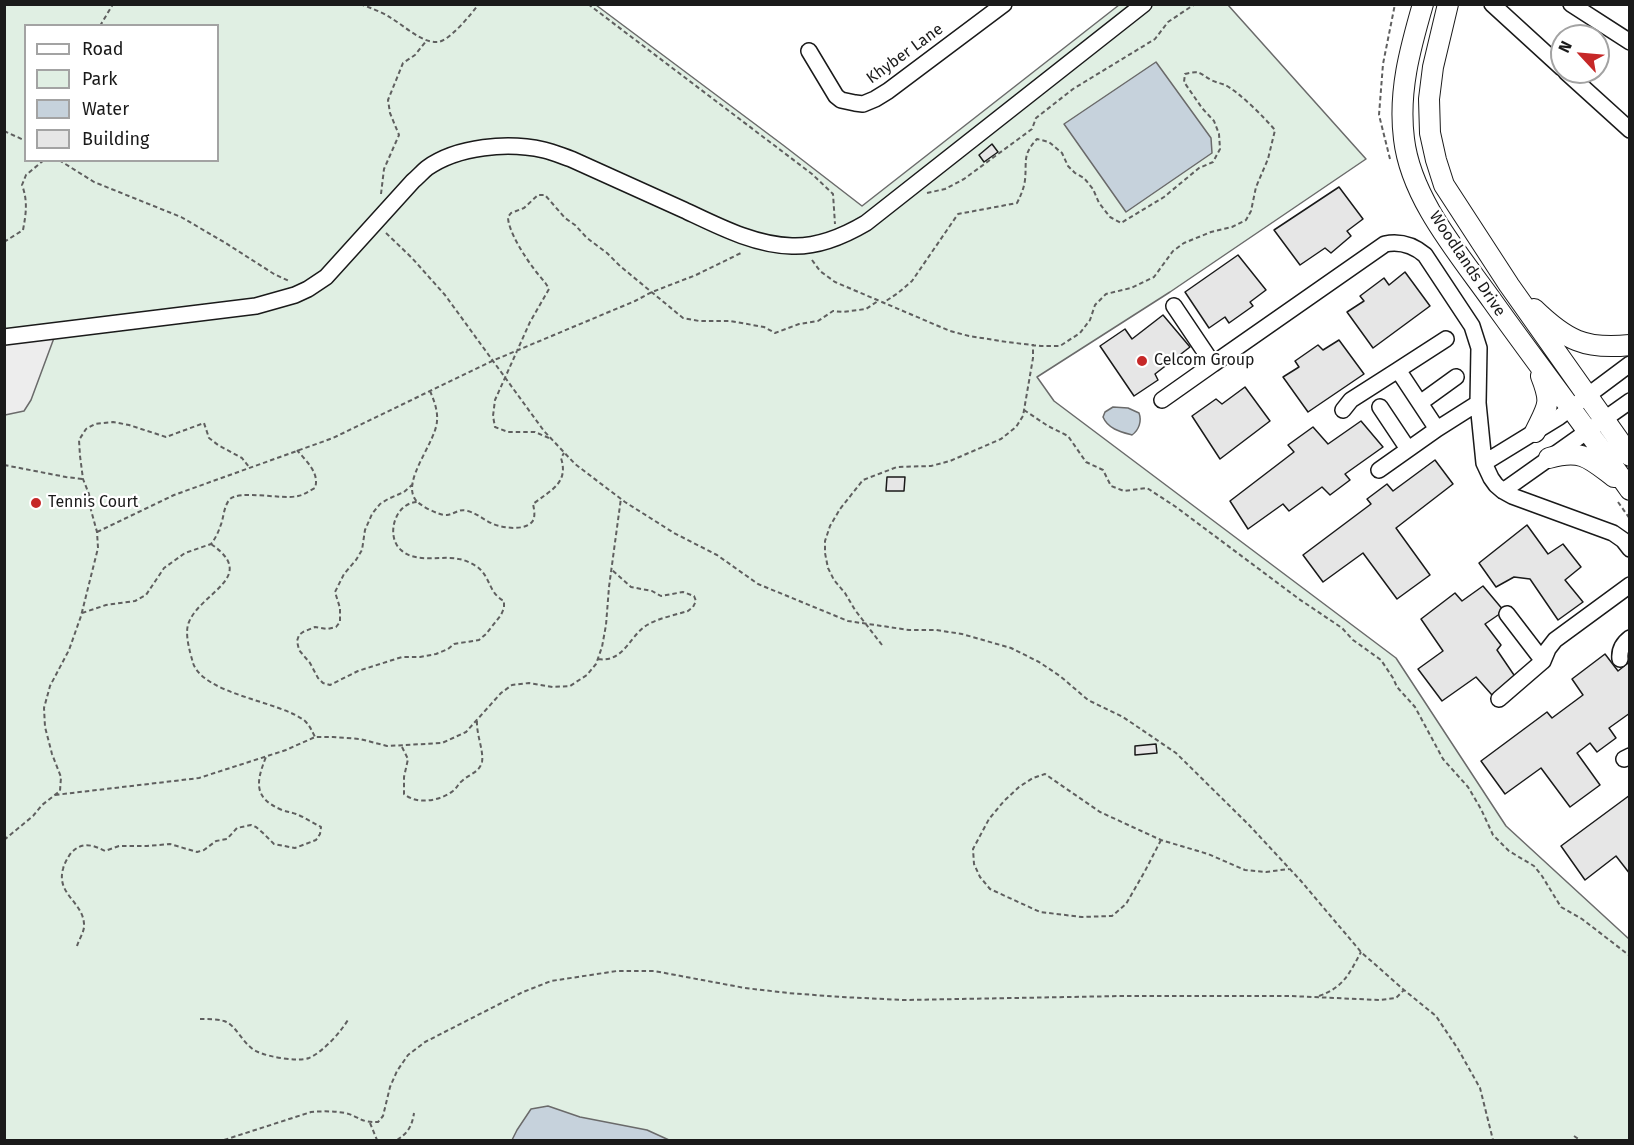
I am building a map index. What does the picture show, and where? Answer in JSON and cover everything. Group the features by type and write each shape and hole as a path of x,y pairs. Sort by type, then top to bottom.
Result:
{"main road":[{"name":"Woodlands Drive","path":"1422,4 1404,77 1402,106 1404,140 1421,194 1438,225 1571,408 1595,424 1629,456"},
{"name":"Woodlands Drive","path":"1448,5 1432,67 1429,99 1430,133 1444,185 1509,285 1587,396 1595,424 1629,489"},
{"path":"1509,285 1545,320 1569,337 1589,346 1629,345"},
{"path":"1535,432 1548,401 1546,387 1536,362"},
{"path":"1549,458 1568,454 1580,455 1594,462 1629,489"}],"street":[{"name":"Khyber Lane","path":"809,51 836,96 849,103 863,104 888,91 1004,4"},
{"path":"4,337 256,306 295,295 326,277 428,167 455,154 475,148 518,146 545,150 571,159 725,229 766,243 809,246 825,242 847,234 866,223 1144,4"},
{"path":"1492,4 1550,57"},
{"path":"1571,4 1629,42"},
{"path":"1579,84 1629,130"},
{"path":"1162,400 1385,244 1400,243 1418,249 1425,255 1472,326 1479,348 1478,404 1484,463 1491,478 1503,491 1512,496 1613,533 1623,540 1629,549"},
{"path":"1174,306 1213,364"},
{"path":"1343,410 1351,400 1446,339"},
{"path":"1484,463 1571,408 1629,364"},
{"path":"1398,370 1437,429"},
{"path":"1420,403 1456,377"},
{"path":"1503,491 1629,401"},
{"path":"1379,470 1437,429 1478,404"},
{"path":"1380,407 1408,449"},
{"path":"1499,699 1543,661 1548,649 1556,640 1629,585"},
{"path":"1507,614 1543,661"},
{"path":"1620,659 1621,648 1629,638"}],"path":[{"path":"101,24 113,4"},
{"path":"360,4 391,17 417,35 435,43 456,30 478,4"},
{"path":"588,4 766,138 812,174 833,194 835,225 825,242"},
{"path":"386,211 381,198 384,169 399,135 390,113 388,100 403,63 428,40"},
{"path":"809,246 812,262 835,282 878,301 950,331 987,339 1060,346 1080,333 1090,320 1095,305 1106,294 1131,288 1154,277 1173,251 1184,243 1246,220 1268,159 1275,130 1225,85 1211,80 1202,73 1185,74 1185,82 1202,108 1214,121 1219,134 1220,148 1213,162 1199,168 1164,197 1121,223 1110,217 1093,189 1068,165 1062,153 1049,142 1037,139 1029,148 1025,163 1023,191 1017,203 958,214 912,281 883,303"},
{"path":"4,131 24,140"},
{"path":"4,242 23,230 27,198 22,185 26,175 42,162"},
{"path":"62,162 94,182 181,217 274,274 308,289"},
{"path":"551,439 535,432 508,432 495,427 493,416 495,400 530,322 549,289 546,282 533,268 511,231 508,217 511,213 524,208 538,195 545,195 549,198 565,218 587,238 608,253 620,266 683,318 699,321 730,321 764,327 776,333 799,324 818,321 833,311 866,309 878,301"},
{"path":"375,224 412,258 445,295 551,439 575,464 621,498 674,533 717,555 758,584 848,621 909,630 936,630 962,634 1011,648 1039,662 1060,676 1088,700 1123,717 1176,753 1249,825 1361,952 1436,1016 1480,1088 1493,1140"},
{"path":"97,532 174,495 333,438 492,361 766,243"},
{"path":"882,645 834,580 828,568 825,541 830,526 845,502 863,480 897,467 931,466 950,461 1001,439 1016,427 1023,416 1033,358 1033,344"},
{"path":"430,391 435,401 438,423 419,464 412,491 418,502 436,513 448,515 466,510 496,525 511,528 524,526 532,522 533,504 553,489 561,479 564,470 561,458 564,452"},
{"path":"1024,410 1068,436 1086,462 1103,470 1112,486 1124,491 1147,488 1342,628 1353,640 1381,660 1397,687 1415,707 1443,759 1468,787 1493,835 1509,851 1533,866 1561,907 1582,919 1629,956"},
{"path":"4,840 60,791 61,777 45,728 44,708 50,686 69,650 82,613 98,548 97,532 83,478 80,456 80,440 86,429 95,424 113,422 166,436 204,423 209,438 242,458 249,467"},
{"path":"82,613 106,605 135,601 146,596 164,568 185,553 211,544 221,526 225,509 234,496 243,494 297,497 315,488 317,482 313,470 297,450"},
{"path":"4,465 83,478"},
{"path":"413,484 404,492 381,504 368,521 362,550 335,592 340,608 340,622 336,627 327,629 315,627 299,635 297,641 299,650 323,683 330,685 358,671 402,657 436,654 454,644 479,640 501,615 504,601 494,593 485,574 478,567 457,558 419,557 404,553 399,549 394,542 396,517 399,510 410,502 418,502"},
{"path":"55,795 199,778 286,750 315,737 360,739 387,746 442,743 466,732 501,693 512,685 529,683 553,687 570,686 587,675 598,658 606,626 621,498"},
{"path":"211,544 229,561 229,574 224,585 202,605 188,623 188,640 193,664 211,682 233,693 299,718 310,727 315,737"},
{"path":"598,658 603,659 623,651 647,625 688,611 696,601 689,593 662,596 632,587 612,570"},
{"path":"402,746 408,759 404,777 404,794 414,800 436,799 455,790 460,782 473,774 482,763 477,720"},
{"path":"77,946 84,924 80,911 63,887 61,877 68,858 82,845 93,845 105,851 119,846 170,844 197,852 216,841 227,838 237,828 250,825 263,832 274,844 282,846 295,848 316,840 321,827 296,814 279,809 263,799 260,794 259,779 266,757"},
{"path":"1161,840 1126,903 1112,916 1082,917 1040,912 990,889 980,877 974,864 973,849 989,819 1018,787 1045,774 1100,812 1161,840 1208,854 1245,870 1266,872 1289,869"},
{"path":"1316,997 1342,984 1349,976 1361,952"},
{"path":"224,1140 311,1112 348,1114 367,1123 378,1122 383,1116 385,1103 397,1071 408,1055 425,1042 523,992 551,981 616,971 654,971 745,988 842,998 904,1000 1123,996 1316,997 1380,1000 1396,998 1404,990"},
{"path":"200,1019 229,1023 245,1043 257,1052 299,1059 309,1058 326,1045 345,1025 348,1018"},
{"path":"397,1140 407,1133 413,1122 414,1113"},
{"path":"370,1123 377,1140"},
{"path":"1574,1136 1580,1140"}],"green space":[{"path":"4,5 596,5 862,206 1119,5 1228,5 1366,159 1170,292 1037,377 1054,401 1396,658 1506,826 1629,939 1629,1140 5,1140"}],"shaded area":[{"path":"54,338 31,400 24,411 5,415 5,344"}],"water":[{"path":"1156,62 1211,138 1212,153 1126,212 1064,124"},
{"path":"1113,407 1128,408 1139,413 1139,425 1132,435 1115,429 1105,421 1103,417 1105,412"},
{"path":"548,1106 580,1117 647,1130 669,1140 512,1140 531,1109"}],"building":[{"path":"992,144 998,152 984,162 979,155"},
{"path":"1339,187 1363,219 1347,231 1351,236 1331,253 1325,248 1300,265 1274,230"},
{"path":"1238,255 1266,290 1250,302 1253,306 1229,323 1225,317 1209,328 1185,292"},
{"path":"1405,272 1430,306 1373,348 1347,312 1364,301 1360,296 1384,278 1389,285"},
{"name":"Celcom Group","path":"1163,315 1190,347 1155,374 1158,380 1134,396 1100,346 1125,329 1132,339"},
{"path":"1339,340 1364,374 1308,412 1283,377 1299,367 1295,361 1318,345 1323,350"},
{"path":"1245,387 1270,421 1220,459 1192,416 1216,399 1222,404"},
{"path":"1361,421 1383,447 1345,474 1350,480 1330,495 1322,487 1289,511 1283,504 1248,529 1230,501 1294,452 1288,445 1313,427 1328,444"},
{"path":"1435,460 1453,484 1396,528 1430,575 1397,599 1363,553 1323,582 1303,555 1371,504 1367,499 1387,484 1393,491"},
{"path":"887,477 905,477 904,491 886,491"},
{"path":"1527,525 1548,554 1563,544 1581,567 1565,580 1583,602 1558,620 1530,579 1514,577 1496,587 1479,563"},
{"path":"1483,586 1504,611 1485,624 1501,645 1497,650 1516,678 1492,695 1476,677 1442,701 1418,669 1443,651 1421,619 1455,593 1462,601"},
{"path":"1605,654 1618,671 1628,663 1630,666 1630,713 1609,728 1616,738 1597,752 1590,743 1577,753 1600,785 1570,807 1541,768 1505,794 1481,761 1547,712 1552,718 1583,695 1572,679"},
{"path":"1156,744 1157,753 1135,755 1135,746"},
{"path":"1630,795 1630,874 1616,856 1585,880 1561,846"}],"place":[{"name":"Celcom Group","path":"1142,361"},
{"name":"Tennis Court","path":"36,503"}]}
